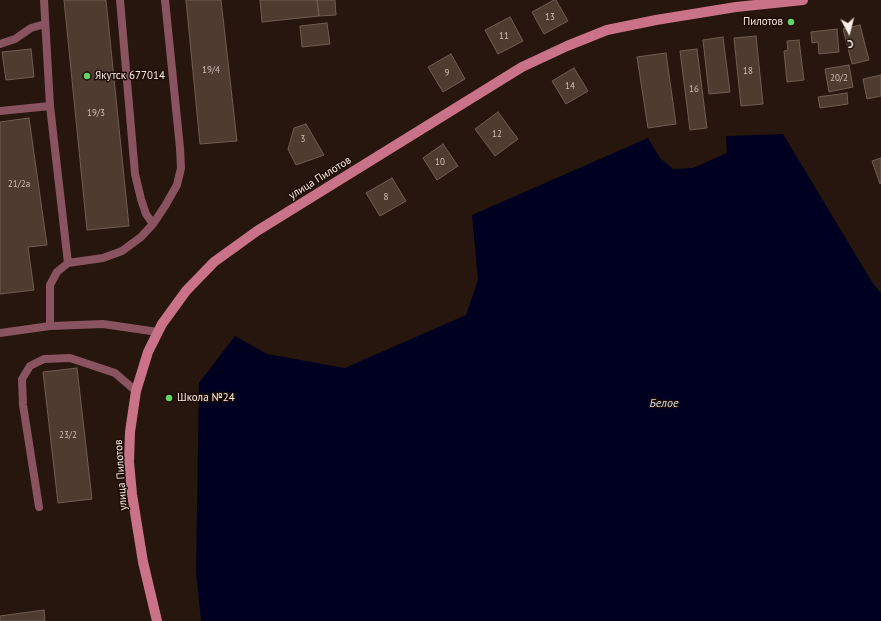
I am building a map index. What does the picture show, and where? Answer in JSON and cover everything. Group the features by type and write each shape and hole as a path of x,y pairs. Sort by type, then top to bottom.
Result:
{"street":[{"name":"улица Пилотов","path":"156,621 143,562 131,488 129,462 130,432 136,391 148,352 162,324 186,291 214,262 257,231 522,67 566,46 607,30 736,4 802,0"}],"lane":[{"path":"44,0 50,106 68,263"},
{"path":"120,0 135,174 143,206 146,214 153,224"},
{"path":"50,326 50,285 57,272 68,263 103,258 122,251 141,237 153,224 177,184 181,168 180,148 165,0"},
{"path":"0,44 15,39 31,28 45,24"},
{"path":"0,111 50,106"},
{"path":"0,333 50,326 103,324 158,332"},
{"path":"38,507 24,405 22,379 30,366 44,359 70,358 115,372 136,391"}],"water":[{"name":"Белое","path":"783,134 872,282 881,293 881,621 201,621 196,571 199,383 235,336 267,354 345,368 466,315 478,280 472,215 648,138 660,158 673,169 693,168 727,153 726,136"}],"building":[{"path":"64,0 106,0 129,226 87,230"},
{"path":"186,0 221,0 237,141 200,144"},
{"path":"260,0 317,0 319,16 262,22"},
{"path":"317,0 335,0 336,15 319,16"},
{"path":"556,0 568,21 544,34 532,12"},
{"path":"510,17 523,41 498,54 485,30"},
{"path":"327,23 330,44 302,47 300,26"},
{"path":"860,25 869,60 852,64 843,29"},
{"path":"837,29 839,52 819,54 818,42 812,43 811,32"},
{"path":"756,36 763,104 741,106 734,38"},
{"path":"723,37 730,92 709,94 703,40"},
{"path":"799,40 804,80 787,82 784,51 788,50 787,41"},
{"path":"31,49 34,77 6,80 2,52"},
{"path":"697,49 707,128 690,130 680,51"},
{"path":"666,53 676,124 648,128 637,57"},
{"path":"451,54 465,79 443,92 428,67"},
{"path":"849,65 853,87 829,92 825,69"},
{"path":"574,68 588,91 566,104 552,81"},
{"path":"881,75 881,96 867,99 863,79"},
{"path":"847,93 848,104 820,108 818,97"},
{"path":"498,112 518,139 495,156 475,129"},
{"path":"29,118 47,245 28,247 34,290 0,294 0,122"},
{"path":"306,124 324,155 296,165 288,149 294,128"},
{"path":"443,144 458,166 437,180 423,158"},
{"path":"881,158 881,183 880,184 872,161"},
{"path":"392,178 406,201 380,216 366,193"},
{"path":"77,368 92,499 58,503 43,372"},
{"path":"44,610 45,621 0,621 0,616"}],"place":[{"name":"Пилотов","path":"791,22"},
{"name":"Якутск 677014","path":"87,76"},
{"name":"Школа №24","path":"169,398"}]}
